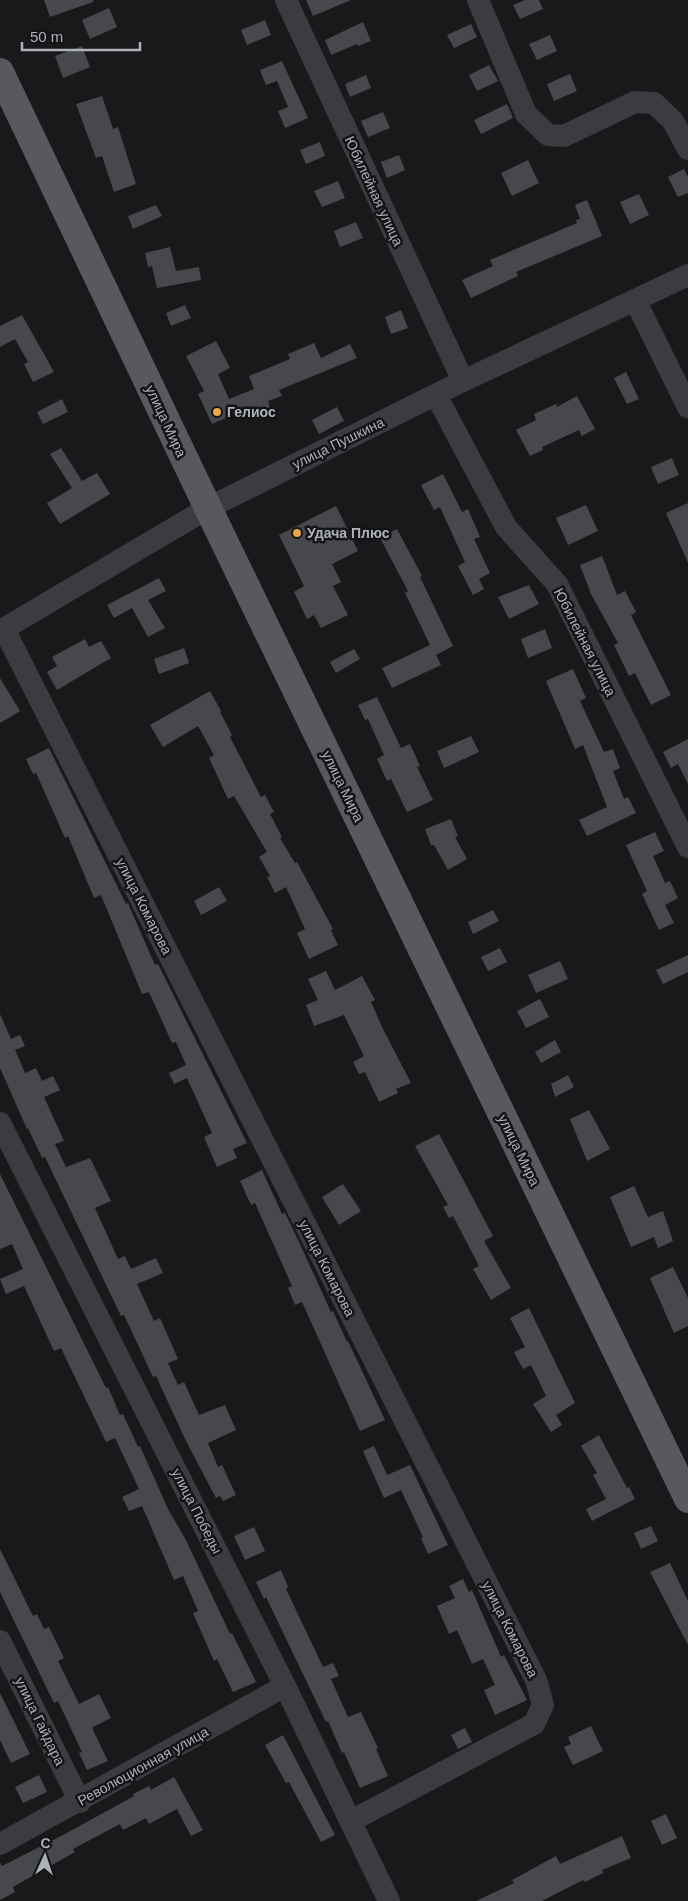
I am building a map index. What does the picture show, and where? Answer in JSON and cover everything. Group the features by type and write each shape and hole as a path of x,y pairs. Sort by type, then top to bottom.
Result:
{"main road":[{"name":"улица Мира","path":"2,82 688,1499"}],"street":[{"name":"Юбилейная улица","path":"286,0 463,381"},
{"path":"478,0 526,114 548,135 564,136 635,102 654,103 674,121 688,149"},
{"name":"улица Пушкина","path":"2,630 208,508 463,381 688,275"},
{"path":"635,300 688,407"},
{"name":"Юбилейная улица","path":"436,395 506,527 556,584 688,847"},
{"name":"улица Комарова","path":"2,630 536,1680 542,1704 534,1724 351,1821"},
{"name":"улица Победы","path":"0,1122 285,1686 389,1901"},
{"name":"улица Гайдара","path":"0,1641 80,1802"},
{"name":"Революционная улица","path":"0,1844 80,1802 285,1686"}],"building":[{"path":"44,0 93,0 93,2 50,17"},
{"path":"306,0 351,0 313,16"},
{"path":"525,0 539,0 543,9 520,19 513,5"},
{"path":"109,8 117,27 90,39 82,20"},
{"path":"265,20 271,35 247,45 241,30"},
{"path":"363,22 371,41 358,46 357,44 331,55 325,40"},
{"path":"471,24 477,37 454,48 447,35"},
{"path":"550,35 557,51 537,60 529,44"},
{"path":"82,46 90,67 63,78 55,56"},
{"path":"282,61 308,118 285,128 278,111 288,107 277,81 266,85 260,70"},
{"path":"489,65 498,81 477,91 469,75"},
{"path":"570,74 577,91 554,101 547,84"},
{"path":"366,75 371,88 350,97 345,84"},
{"path":"102,96 113,129 118,127 136,184 114,192 102,156 96,158 76,104"},
{"path":"507,104 513,118 481,134 474,120"},
{"path":"383,112 390,128 368,137 361,121"},
{"path":"320,142 325,156 306,164 300,150"},
{"path":"399,155 405,170 387,178 381,162"},
{"path":"528,160 539,183 512,196 501,173"},
{"path":"684,169 688,177 688,193 678,197 668,177"},
{"path":"338,181 345,198 322,207 314,191"},
{"path":"639,194 649,215 630,224 620,202"},
{"path":"587,200 602,236 516,272 518,276 471,298 462,280 493,266 490,260 577,223 576,220 580,219 575,205"},
{"path":"156,205 162,216 133,229 128,216"},
{"path":"356,222 363,238 340,247 334,231"},
{"path":"170,247 176,271 199,267 201,280 157,288 152,266 148,267 145,253"},
{"path":"185,305 191,318 171,326 166,313"},
{"path":"401,310 408,328 391,334 385,317"},
{"path":"22,315 54,372 33,382 24,364 28,362 15,339 0,347 0,326"},
{"path":"216,341 230,368 218,374 229,399 254,389 249,376 290,359 288,354 314,343 321,358 350,344 357,358 279,390 282,396 268,401 270,408 240,419 238,413 212,424 198,394 204,391 186,356"},
{"path":"626,372 639,399 627,404 614,378"},
{"path":"577,396 595,429 582,436 579,430 542,447 543,450 530,456 516,430 536,420 534,414 556,404 557,407"},
{"path":"62,399 68,412 43,424 37,412"},
{"path":"337,407 344,421 319,434 312,420"},
{"path":"61,448 82,481 97,473 110,494 60,524 47,503 72,488 50,454"},
{"path":"672,458 679,475 658,484 651,467"},
{"path":"443,474 462,512 468,509 480,537 474,539 490,573 479,579 484,589 473,595 458,566 465,562 440,507 434,510 421,485"},
{"path":"688,503 688,563 666,513"},
{"path":"586,505 598,531 568,545 556,518"},
{"path":"336,506 358,551 332,564 341,582 333,586 348,615 321,628 314,615 307,619 294,592 304,586 279,535"},
{"path":"397,529 422,576 420,577 453,646 436,655 441,665 392,688 382,668 430,645 405,593 408,591 380,538"},
{"path":"602,556 617,595 625,591 636,612 631,615 671,695 651,705 635,673 629,676 614,645 618,643 591,594 580,565"},
{"path":"159,578 166,591 148,600 165,628 148,637 132,608 114,618 107,605"},
{"path":"529,585 539,604 509,619 498,597"},
{"path":"545,629 552,648 528,658 521,639"},
{"path":"85,639 89,647 101,641 111,658 57,690 47,672 57,666 52,657"},
{"path":"184,648 189,663 159,674 154,659"},
{"path":"354,649 360,659 336,673 330,662"},
{"path":"573,669 586,698 580,701 604,752 613,749 620,768 613,771 624,799 628,797 636,813 587,836 579,820 607,807 583,745 575,749 546,681"},
{"path":"0,678 20,711 0,723"},
{"path":"210,691 232,735 230,737 261,797 265,795 274,812 270,814 282,837 280,838 295,863 297,862 333,929 331,930 338,945 309,959 297,933 305,929 286,887 275,893 267,877 270,876 259,857 267,852 234,796 228,799 209,758 214,755 198,726 163,747 150,725"},
{"path":"377,697 401,748 410,744 420,766 417,767 433,800 407,812 391,779 387,781 377,759 384,755 368,719 365,720 358,705"},
{"path":"471,736 479,752 444,768 437,751"},
{"path":"688,739 688,784 678,764 671,768 663,752"},
{"path":"49,748 126,904 128,903 155,965 158,964 247,1143 233,1149 237,1158 217,1167 204,1137 212,1133 187,1078 174,1084 169,1073 186,1065 176,1042 172,1043 149,992 142,994 101,895 94,898 68,836 65,838 36,773 33,774 26,759"},
{"path":"451,819 458,836 455,837 467,859 448,870 434,845 431,845 425,829"},
{"path":"655,832 664,851 653,856 665,883 670,881 678,898 665,905 674,923 659,930 642,894 647,891 626,845"},
{"path":"219,887 227,901 201,915 194,901"},
{"path":"493,910 499,921 473,934 468,922"},
{"path":"500,948 507,962 488,971 481,957"},
{"path":"688,955 688,972 663,984 656,970"},
{"path":"560,961 568,979 536,993 528,975"},
{"path":"326,971 335,990 362,976 375,1000 371,1002 383,1029 411,1083 396,1089 398,1093 379,1102 365,1072 359,1074 353,1062 364,1056 344,1015 314,1026 306,1005 318,1000 308,979"},
{"path":"540,999 549,1017 526,1028 517,1011"},
{"path":"0,1014 11,1039 20,1035 25,1046 15,1050 25,1073 36,1068 42,1081 53,1076 60,1090 44,1097 64,1141 55,1144 66,1167 90,1158 111,1201 95,1208 118,1259 125,1256 131,1269 156,1258 163,1273 137,1284 154,1321 160,1318 178,1359 168,1363 178,1385 184,1382 199,1415 225,1405 236,1430 208,1443 218,1467 222,1465 236,1495 223,1501 220,1496 216,1498 186,1441 156,1376 153,1377 124,1315 121,1316 45,1157 42,1158 27,1129 0,1068"},
{"path":"555,1040 561,1052 541,1063 535,1052"},
{"path":"568,1075 574,1087 555,1097 551,1084"},
{"path":"589,1110 610,1149 587,1161 570,1119"},
{"path":"439,1134 493,1236 484,1241 511,1288 491,1300 473,1269 479,1266 453,1216 449,1218 443,1207 448,1205 415,1146"},
{"path":"262,1170 282,1214 285,1213 331,1312 333,1311 348,1341 385,1420 360,1431 302,1302 295,1305 288,1288 292,1286 255,1203 251,1205 240,1181"},
{"path":"0,1174 106,1388 108,1387 120,1415 123,1414 138,1447 140,1446 168,1509 186,1540 230,1634 232,1633 256,1682 233,1692 217,1659 214,1661 193,1613 198,1611 183,1576 174,1580 142,1506 129,1511 122,1497 139,1489 115,1438 106,1442 61,1348 54,1351 24,1286 6,1294 0,1279 23,1269 12,1244 0,1249"},
{"path":"343,1184 361,1211 339,1225 322,1197"},
{"path":"634,1186 648,1217 663,1211 673,1241 658,1248 654,1237 631,1247 610,1197"},
{"path":"673,1267 688,1298 688,1326 674,1333 650,1278"},
{"path":"529,1308 575,1403 556,1415 562,1425 551,1432 533,1404 546,1396 531,1365 523,1369 514,1352 525,1347 510,1318"},
{"path":"599,1435 627,1488 629,1487 635,1499 592,1521 586,1509 606,1499 593,1475 597,1473 581,1446"},
{"path":"374,1446 387,1475 410,1465 448,1545 428,1554 421,1538 423,1537 401,1490 384,1498 363,1451"},
{"path":"651,1526 658,1541 641,1549 634,1533"},
{"path":"254,1527 265,1551 245,1560 234,1536"},
{"path":"0,1549 33,1616 37,1614 44,1629 49,1627 64,1658 58,1661 79,1704 99,1694 111,1718 93,1727 93,1730 108,1761 87,1770 79,1753 82,1752 58,1701 54,1703 0,1592"},
{"path":"670,1563 688,1601 688,1645 650,1572"},
{"path":"281,1570 288,1587 286,1589 323,1667 333,1663 339,1676 331,1679 348,1717 361,1712 378,1748 376,1749 388,1776 360,1788 344,1752 342,1753 328,1721 326,1722 266,1597 264,1599 256,1582"},
{"path":"463,1579 469,1592 472,1590 501,1657 504,1655 527,1700 495,1715 484,1690 495,1685 483,1659 472,1664 457,1630 449,1634 437,1606 455,1598 449,1586"},
{"path":"0,1693 30,1754 11,1763 0,1740"},
{"path":"591,1726 603,1751 573,1765 564,1747 571,1744 568,1737"},
{"path":"465,1728 472,1742 458,1749 451,1735"},
{"path":"283,1735 335,1835 321,1842 289,1782 286,1783 265,1745"},
{"path":"39,1775 47,1792 23,1803 15,1787"},
{"path":"174,1777 203,1830 191,1836 177,1809 149,1824 146,1818 123,1830 120,1824 73,1849 75,1852 13,1887 15,1892 0,1900 0,1863 2,1866 65,1834 134,1796 133,1794 149,1786 151,1790"},
{"path":"666,1814 677,1838 662,1845 651,1821"},
{"path":"622,1836 631,1858 602,1870 603,1873 585,1882 583,1880 542,1901 476,1901 514,1883 512,1880 556,1856 560,1864"}],"place":[{"name":"Гелиос","path":"217,412"},
{"name":"Удача Плюс","path":"297,533"}]}
